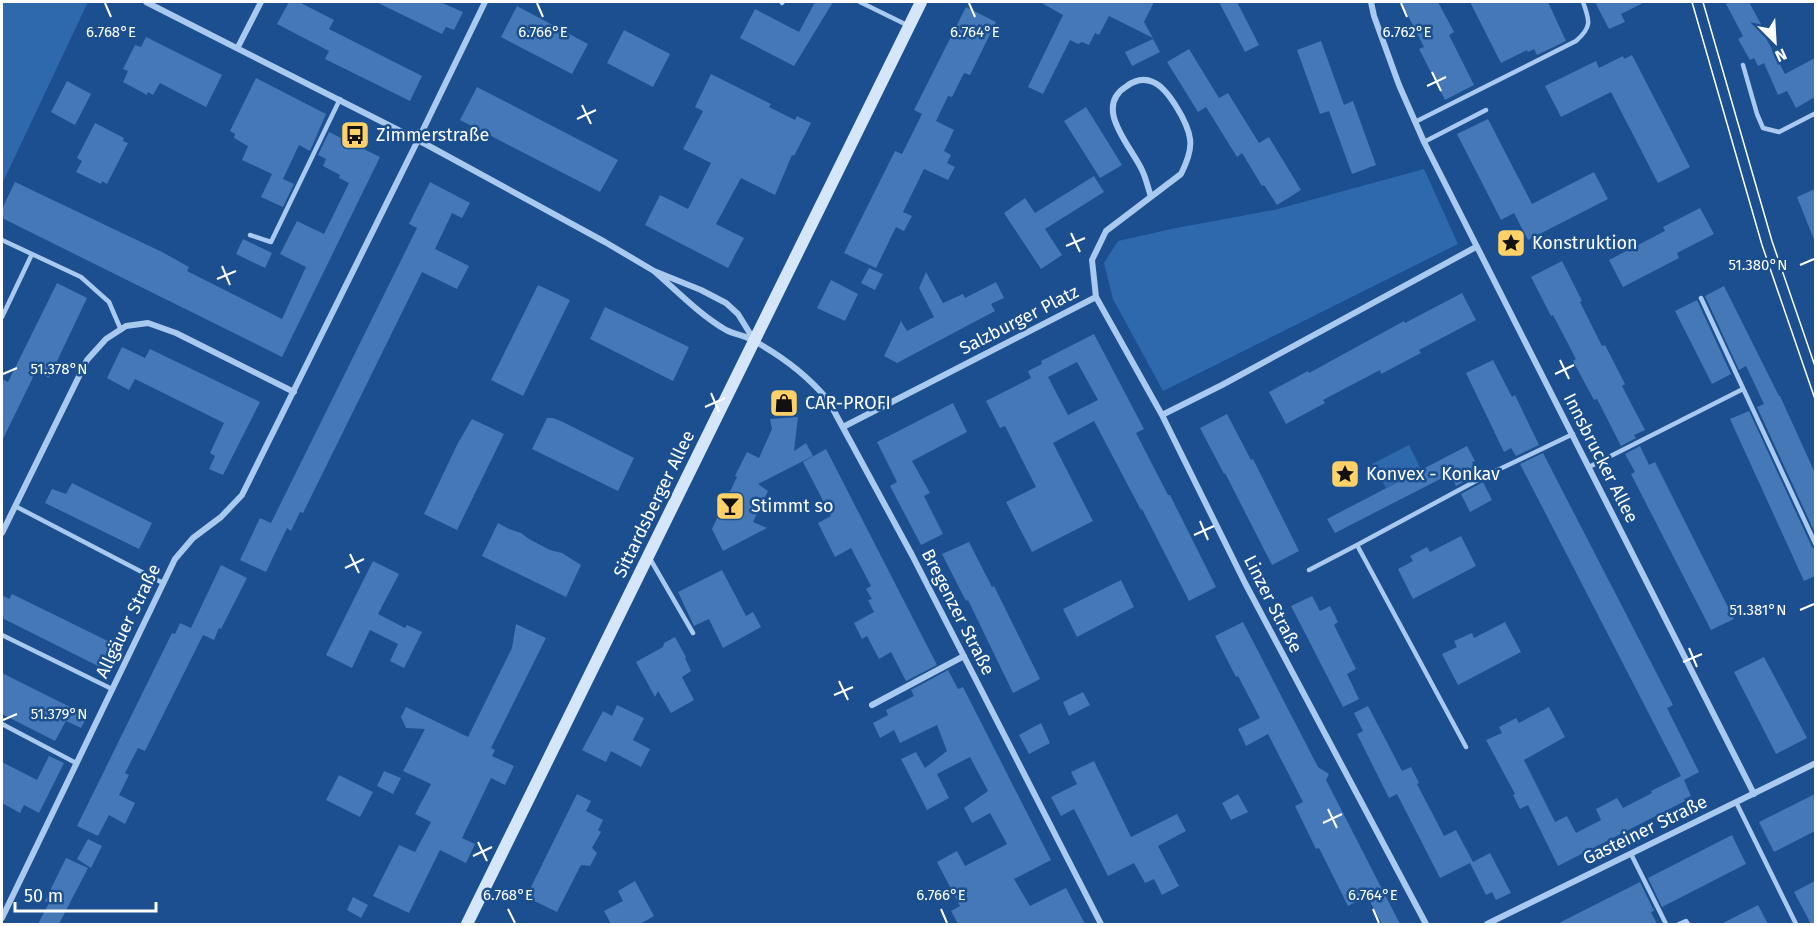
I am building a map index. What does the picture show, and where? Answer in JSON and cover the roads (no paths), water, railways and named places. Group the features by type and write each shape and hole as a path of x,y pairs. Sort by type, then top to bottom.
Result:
{"main road":[{"name":"Sittardsberger Allee","path":"466,924 921,2"}],"street":[{"path":"146,2 418,140 654,271 726,303 738,314 754,340"},
{"path":"238,47 261,2"},
{"name":"Allgäuer Straße","path":"2,918 175,559 193,538 221,517 242,495 485,2"},
{"name":"Innsbrucker Allee","path":"1372,2 1374,16 1399,85 1424,142 1754,794"},
{"name":"Salzburger Platz","path":"843,427 1096,297 1092,260 1106,231 1151,197 1181,174 1187,163 1191,141 1180,114 1165,90 1155,82 1144,79 1122,88 1112,108 1113,120 1142,170 1151,197"},
{"path":"1162,415 1222,385 1476,246"},
{"path":"654,271 714,322 728,331 754,340"},
{"name":"Linzer Straße","path":"1096,297 1162,415 1245,583 1426,924"},
{"path":"2,533 87,360 106,339 126,326 148,324 167,330 294,392"},
{"name":"Bregenzer Straße","path":"754,340 811,381 828,400 912,555 1101,924"},
{"path":"872,705 964,656"},
{"name":"Gasteiner Straße","path":"1487,924 1815,764"}],"lane":[{"path":"860,2 909,26"},
{"path":"1415,122 1576,41 1588,28 1583,2"},
{"path":"1743,65 1763,128 1779,132 1815,113"},
{"path":"250,235 271,242 340,99"},
{"path":"1424,142 1486,110"},
{"path":"2,240 81,277 109,302 120,330"},
{"path":"2,317 32,254"},
{"path":"1701,298 1815,545"},
{"path":"1589,467 1743,389"},
{"path":"1309,570 1485,476 1573,434"},
{"path":"15,506 163,583"},
{"path":"1357,545 1466,747"},
{"path":"648,556 693,633"},
{"path":"2,635 112,689"},
{"path":"2,724 76,763"},
{"path":"1736,802 1796,924"},
{"path":"1630,854 1666,924"},
{"path":"1678,924 1686,921 1688,924"}],"tram line":[{"path":"1692,2 1762,245 1816,402"},
{"path":"1703,2 1772,241 1816,369"}],"place":[{"name":"Zimmerstraße","path":"355,135"},
{"name":"Konstruktion","path":"1511,243"},
{"name":"CAR-PROFI","path":"784,403"},
{"name":"Konvex - Konkav","path":"1345,474"},
{"name":"Stimmt so","path":"730,506"}]}
